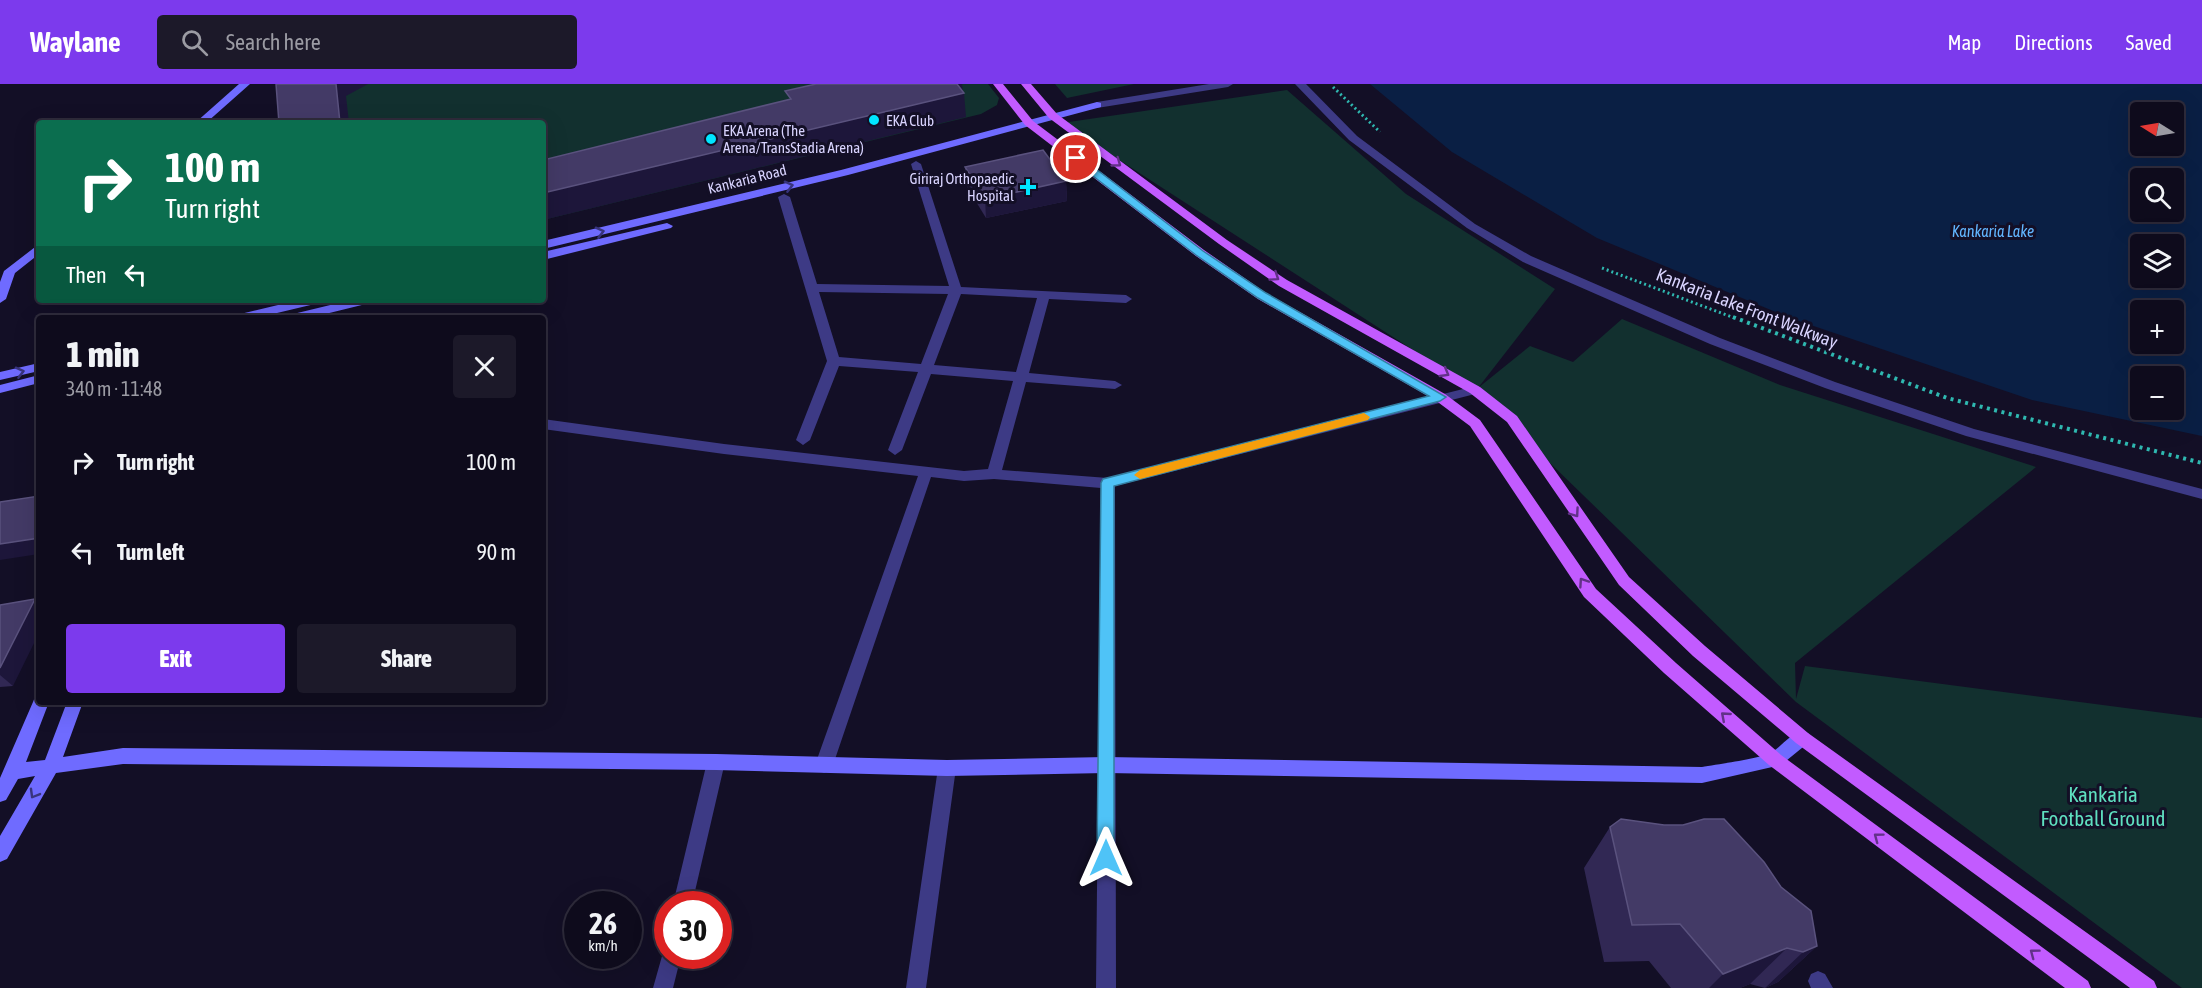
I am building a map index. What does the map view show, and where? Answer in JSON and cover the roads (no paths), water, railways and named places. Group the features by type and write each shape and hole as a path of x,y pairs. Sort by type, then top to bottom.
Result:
{"main road":[{"path":"998,84 1034,126 1200,253 1262,296 1440,397 1475,423 1590,592 1670,668 1775,760 2081,988"},
{"path":"1026,84 1057,119 1222,242 1275,277 1475,390 1512,419 1624,581 1699,651 1802,738 2147,988"}],"street":[{"path":"203,120 245,84"},
{"path":"546,255 916,164 1097,105 1228,84"},
{"path":"1300,84 1353,138 1400,174 1471,226 1537,263 1704,337 1830,385 1971,433 2202,494"},
{"name":"Kankaria Road","path":"546,244 1034,126"},
{"path":"895,450 956,290 916,164"},
{"path":"784,197 834,362 803,440"},
{"path":"0,299 10,271 36,250"},
{"path":"812,288 956,290 1126,299"},
{"path":"994,474 1044,294"},
{"path":"252,315 302,303"},
{"path":"305,315 354,303"},
{"path":"834,362 1115,385"},
{"path":"0,376 36,368"},
{"path":"0,389 36,381"},
{"path":"546,423 724,449 926,472 964,476 994,474 1108,483 1440,397 1475,390"},
{"path":"824,765 926,472"},
{"path":"1106,988 1108,483"},
{"path":"0,794 13,772 40,705"},
{"path":"0,853 51,766 74,705"},
{"path":"13,772 123,756 716,762 947,768 1106,765 1702,775 1775,760 1802,738"},
{"path":"685,891 716,762"},
{"path":"916,988 947,768"},
{"path":"663,988 667,969"}],"water":[{"name":"Kankaria Lake","path":"1370,84 2202,84 2202,436 2032,400 1793,319 1597,238 1452,152"}],"place":[{"name":"EKA Club","path":"874,120"},
{"name":"EKA Arena (The Arena/TransStadia Arena)","path":"711,139"},
{"name":"Giriraj Orthopaedic Hospital","path":"1028,187"}],"park label":[{"name":"Kankaria Football Ground","path":"2103,806"}]}
